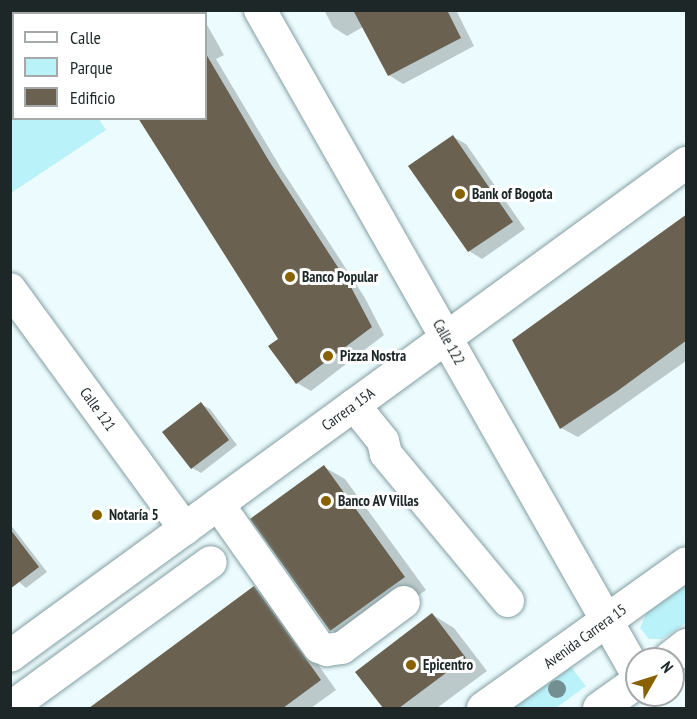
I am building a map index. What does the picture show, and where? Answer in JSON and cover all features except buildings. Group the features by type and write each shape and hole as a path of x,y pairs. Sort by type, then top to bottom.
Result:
{"main road":[{"name":"Avenida Carrera 15","path":"483,708 687,563"},
{"path":"599,708 625,690"}],"street":[{"name":"Calle 122","path":"260,10 625,652"},
{"name":"Carrera 15A","path":"31,641 687,163"},
{"name":"Calle 121","path":"10,289 185,529"},
{"path":"349,409 374,450 386,454 508,601"},
{"path":"218,504 319,647 327,650 342,648 404,602"},
{"path":"10,708 212,562"},
{"path":"31,641 66,668"}],"green space":[{"path":"11,10 35,11 12,12 12,120 100,120 106,130 11,193"},
{"path":"686,584 686,623 662,639 649,639 640,628 647,612"},
{"path":"571,667 586,686 556,708 513,708"}],"place":[{"name":"Bank of Bogota","path":"460,194"},
{"name":"Banco Popular","path":"290,277"},
{"name":"Pizza Nostra","path":"328,356"},
{"name":"Banco AV Villas","path":"326,501"},
{"name":"Notaría 5","path":"97,515"},
{"name":"Epicentro","path":"411,665"}]}
